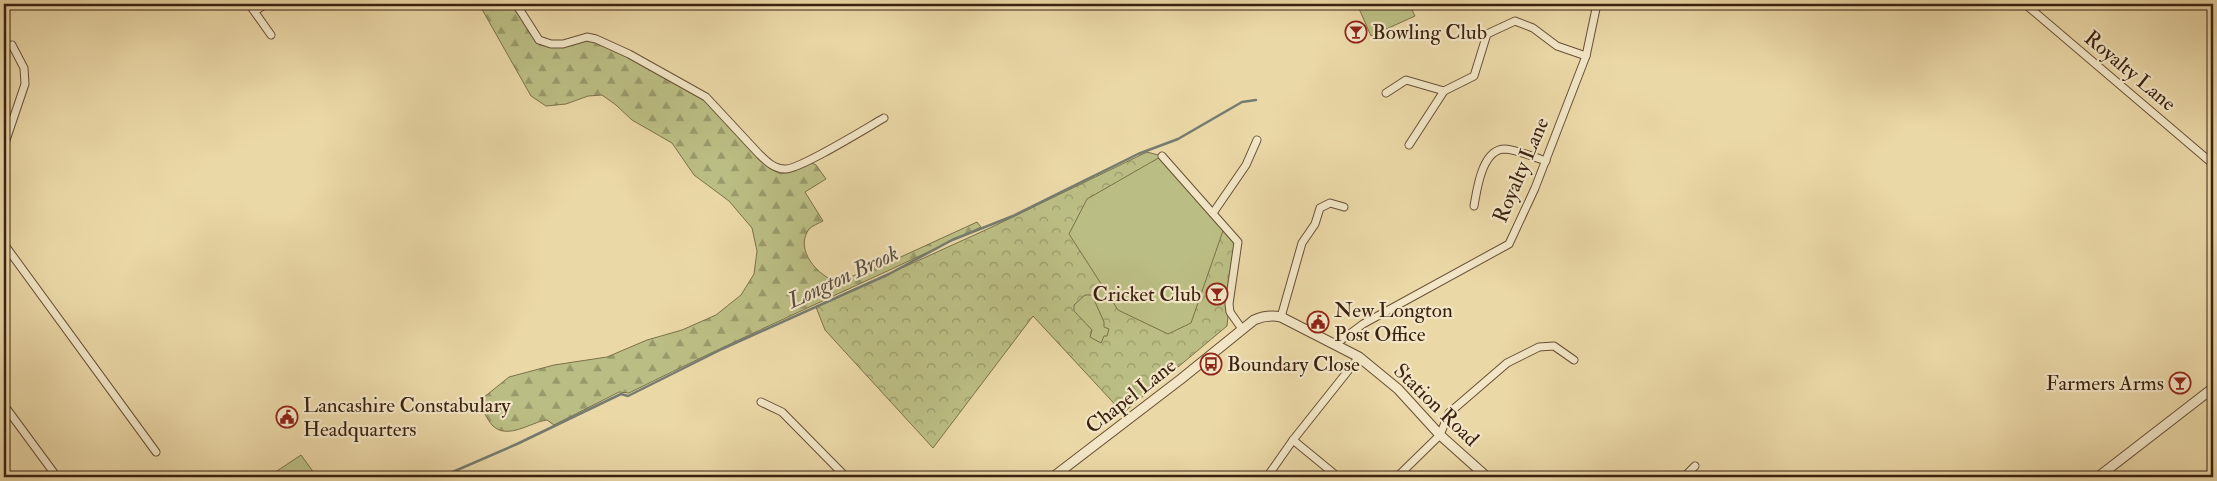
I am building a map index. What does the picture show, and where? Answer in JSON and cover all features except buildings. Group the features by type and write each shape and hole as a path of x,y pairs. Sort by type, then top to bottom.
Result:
{"street":[{"path":"250,4 271,35"},
{"path":"255,11 266,4"},
{"path":"516,4 539,40 557,44 587,37 596,39 629,54 706,98 768,163 778,168 790,169 816,157 884,118"},
{"name":"Royalty Lane","path":"1336,344 1362,324 1509,244 1546,161 1586,56 1597,4"},
{"name":"Royalty Lane","path":"2025,4 2213,164"},
{"path":"1409,145 1444,91 1474,76 1487,34 1515,21 1533,28 1557,46 1586,56"},
{"path":"4,146 25,84 24,68 12,45"},
{"path":"1386,93 1406,80 1444,91"},
{"path":"1213,213 1246,164 1257,140"},
{"path":"1474,206 1479,179 1489,157 1498,150 1507,149 1546,161"},
{"path":"1162,156 1238,242 1229,304 1230,312 1242,329"},
{"path":"1281,317 1302,243 1316,224 1320,208 1330,203 1344,207"},
{"path":"4,244 156,452"},
{"name":"Chapel Lane","path":"1057,476 1182,380 1242,329 1261,316 1281,317"},
{"name":"Station Road","path":"1281,317 1359,356 1398,389 1440,435 1486,477"},
{"path":"1397,477 1440,435 1449,412 1507,363 1539,347 1546,346 1554,346 1574,360"},
{"path":"1267,477 1293,440 1359,356"},
{"path":"2098,477 2213,388"},
{"path":"761,402 782,412 846,477"},
{"path":"4,405 57,477"},
{"path":"1293,440 1338,477"},
{"path":"1684,477 1695,466"}],"green space":[{"path":"479,4 511,4 535,40 541,44 591,40 606,45 644,65 704,100 769,168 781,174 812,163 816,165 826,179 805,192 823,221 809,229 804,245 810,261 822,274 830,279 837,282 892,261 977,222 981,227 716,350 629,393 619,392 554,425 547,420 512,431 499,430 491,424 478,402 509,377 554,365 607,357 647,340 682,330 716,315 741,295 754,274 757,251 752,228 729,201 694,175 672,143 632,120 602,95 588,96 566,104 546,106 531,96"},
{"path":"1357,4 1409,4 1415,16 1371,36"},
{"path":"1147,152 1162,156 1236,239 1227,326 1123,413 1033,316 933,448 825,330 816,307 992,227"},
{"path":"1162,156 1225,225 1191,323 1168,334 1118,310 1069,234 1087,199"},
{"path":"1085,295 1092,295 1104,322 1104,327 1109,329 1107,336 1104,336 1101,343 1090,337 1092,330 1074,311 1074,305"},
{"path":"301,455 317,477 268,477"}],"waterway":[{"name":"Longton Brook","path":"441,477 517,444 621,394 628,396 722,349 889,274 952,240 1013,216 1138,154 1178,139 1242,102 1256,100"}],"place":[{"name":"Bowling Club","path":"1356,32"},
{"name":"Cricket Club","path":"1217,294"},
{"name":"New Longton Post Office","path":"1318,322"},
{"name":"Boundary Close","path":"1211,364"},
{"name":"Farmers Arms","path":"2180,383"},
{"name":"Lancashire Constabulary Headquarters","path":"287,417"}]}
